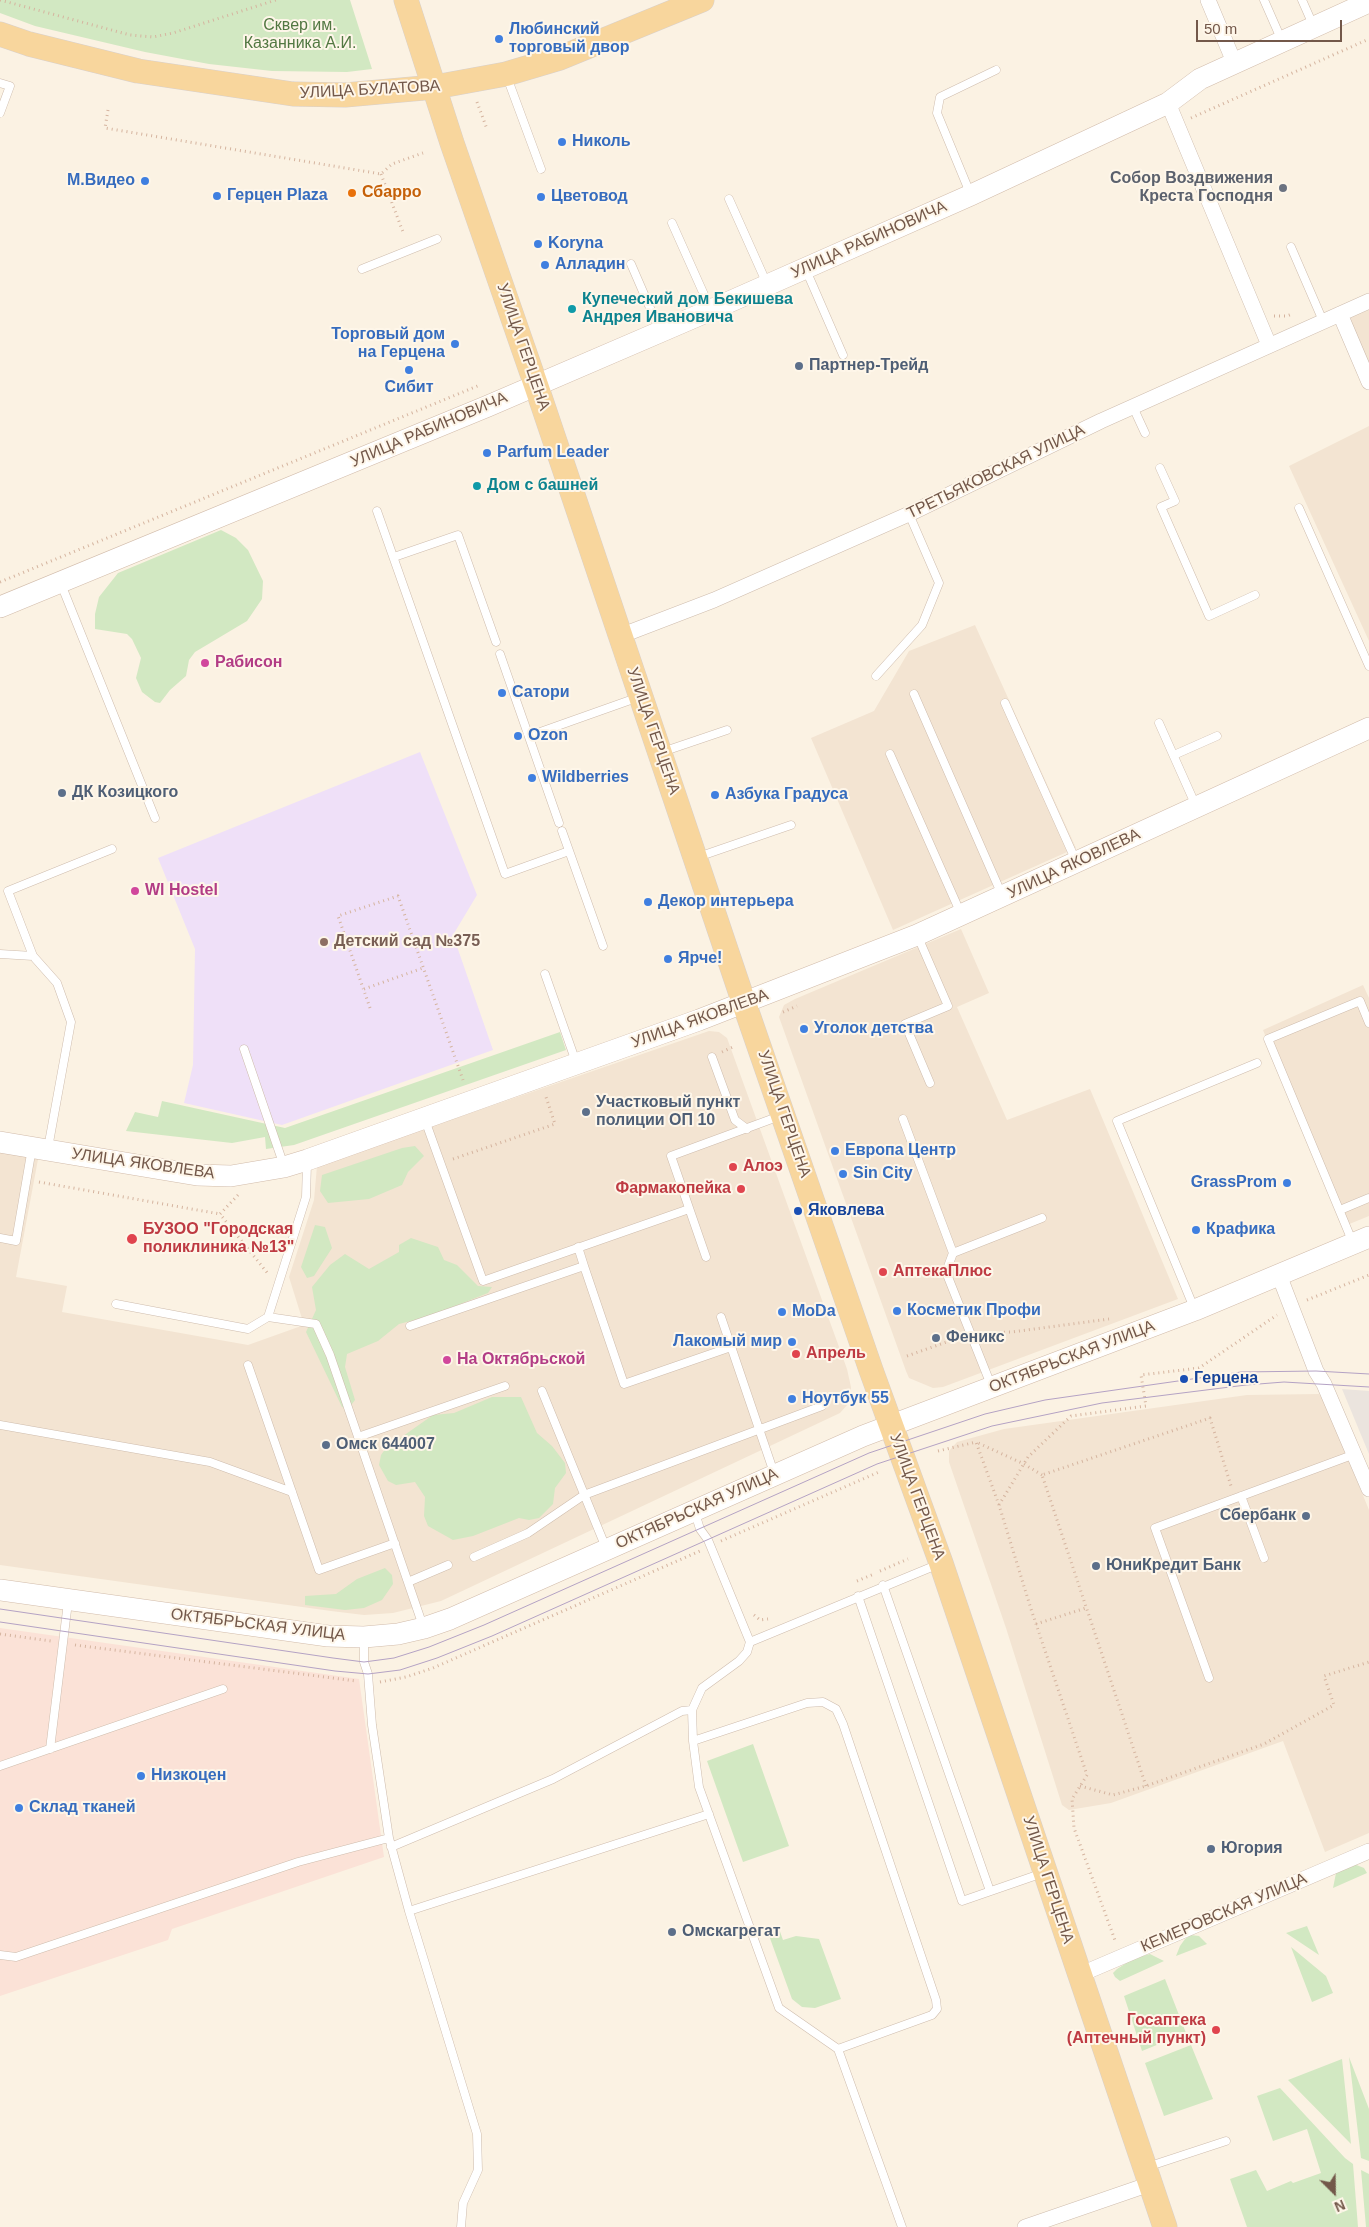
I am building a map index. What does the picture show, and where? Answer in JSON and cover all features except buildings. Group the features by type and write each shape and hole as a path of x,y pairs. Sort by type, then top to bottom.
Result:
{"main road":[{"name":"УЛИЦА ГЕРЦЕНА","path":"406,0 744,1003 941,1563 1165,2227"},
{"name":"УЛИЦА БУЛАТОВА","path":"0,34 29,44 138,72 292,94 345,94 435,87 506,74 560,58 702,0"}],"street":[{"path":"1208,0 1234,62"},
{"name":"УЛИЦА РАБИНОВИЧА","path":"0,607 536,385 806,269 971,195 1168,103 1200,79 1369,2"},
{"path":"1168,103 1269,345"},
{"name":"ТРЕТЬЯКОВСКАЯ УЛИЦА","path":"620,636 714,600 909,514 1133,407 1369,301"},
{"path":"1340,314 1369,382"},
{"name":"УЛИЦА ЯКОВЛЕВА","path":"0,1142 197,1175 231,1176 307,1160 744,1003 917,935 1369,728"},
{"name":"ОКТЯБРЬСКАЯ УЛИЦА","path":"0,1590 328,1636 364,1637 398,1634 424,1628 450,1619 891,1425 1195,1310 1361,1240"},
{"path":"1279,1275 1316,1371 1324,1384 1369,1489"},
{"name":"КЕМЕРОВСКАЯ УЛИЦА","path":"1079,1975 1369,1851"},
{"path":"1025,2227 1148,2176"}],"lane":[{"path":"1264,0 1282,41"},
{"path":"1302,0 1314,27"},
{"path":"971,195 937,113 940,97 996,70"},
{"path":"506,74 541,169"},
{"path":"0,83 10,86 0,113"},
{"path":"729,199 768,285"},
{"path":"672,223 711,310"},
{"path":"362,270 437,239"},
{"path":"1291,247 1323,321"},
{"path":"631,264 661,332"},
{"path":"806,269 843,355"},
{"path":"1133,407 1145,433"},
{"path":"1160,468 1175,501 1160,507 1209,616 1255,595"},
{"path":"1299,508 1369,666"},
{"path":"377,511 505,874 569,851"},
{"path":"876,676 922,625 939,583 909,514"},
{"path":"394,558 458,535 496,642"},
{"path":"60,582 155,818"},
{"path":"500,654 559,823"},
{"path":"914,694 1003,897"},
{"path":"529,736 641,697"},
{"path":"1005,703 1076,863"},
{"path":"1160,723 1197,808"},
{"path":"661,753 726,730"},
{"path":"1174,755 1218,736"},
{"path":"890,754 962,916"},
{"path":"696,858 791,825"},
{"path":"562,831 603,946"},
{"path":"0,1238 16,1241 27,1180 40,1149 71,1022 57,983 33,956 8,891 112,849"},
{"path":"917,935 948,1006 905,1024 930,1084"},
{"path":"0,954 33,956"},
{"path":"545,974 577,1064"},
{"path":"1361,1240 1340,1210 1268,1039 1360,1001 1369,1023"},
{"path":"244,1049 284,1166"},
{"path":"712,1056 735,1120 747,1129"},
{"path":"1195,1310 1117,1121 1257,1063"},
{"path":"706,1257 671,1156 784,1114"},
{"path":"425,1118 483,1281 689,1209"},
{"path":"903,1119 953,1253 946,1272 992,1387"},
{"path":"268,1318 306,1197 307,1160"},
{"path":"1340,1210 1369,1198"},
{"path":"953,1253 1042,1218"},
{"path":"578,1247 624,1384 731,1346"},
{"path":"410,1326 584,1266"},
{"path":"116,1304 248,1329 268,1318 316,1324 330,1355 424,1628"},
{"path":"721,1317 775,1475"},
{"path":"248,1365 319,1570 395,1543"},
{"path":"358,1437 505,1386"},
{"path":"542,1391 606,1550"},
{"path":"474,1557 528,1533 584,1495 822,1406"},
{"path":"0,1425 210,1462 292,1492"},
{"path":"1209,1678 1155,1528 1355,1454"},
{"path":"1238,1497 1264,1558"},
{"path":"694,1511 700,1529 708,1540 750,1642 747,1652 739,1661 702,1688 692,1710 693,1741 699,1787 779,2008 838,2049 902,2227"},
{"path":"750,1642 941,1563"},
{"path":"408,1582 448,1565"},
{"path":"884,1586 990,1891"},
{"path":"858,1596 962,1901 1045,1872"},
{"path":"50,1749 65,1631 64,1619 68,1600"},
{"path":"364,1637 364,1662 368,1674 372,1725 391,1847 408,1911 477,2134 478,2170 463,2203 461,2227"},
{"path":"0,1766 223,1689"},
{"path":"693,1741 807,1703 823,1702 836,1709 843,1724 936,2000 937,2009 932,2015 838,2049"},
{"path":"391,1847 553,1779 682,1711 692,1710"},
{"path":"408,1911 709,1814"},
{"path":"0,1955 16,1957 298,1862 389,1838"},
{"path":"1148,2176 1226,2141"}],"path":[{"path":"0,0 122,33 153,37 173,33 276,0"},
{"path":"1186,120 1369,39"},
{"path":"477,102 487,129"},
{"path":"108,110 105,128 381,174"},
{"path":"381,174 392,164 423,153"},
{"path":"381,174 403,232"},
{"path":"1269,314 1277,317 1288,316 1316,304"},
{"path":"0,582 480,385"},
{"path":"370,1008 338,916 398,896 462,1080"},
{"path":"364,989 423,968"},
{"path":"441,1163 555,1124 545,1094"},
{"path":"27,1180 220,1214 278,1286"},
{"path":"220,1214 242,1191"},
{"path":"999,1505 1028,1457 1071,1416 1146,1406 1141,1375 1199,1368 1291,1306 1369,1275"},
{"path":"907,1356 971,1334 1012,1332 1116,1319"},
{"path":"1042,1475 1210,1418 1238,1497"},
{"path":"976,1442 999,1505 1036,1624 1087,1775 1072,1799 1074,1828 1122,1957"},
{"path":"938,1451 976,1442 1024,1464 1042,1475 1146,1786"},
{"path":"856,1581 908,1559"},
{"path":"1036,1624 1086,1608"},
{"path":"752,1613 760,1620 770,1618"},
{"path":"1080,1786 1113,1795 1146,1786 1264,1744 1334,1705 1324,1676 1369,1662"}],"shaded area":[{"path":"1369,308 1369,370 1346,318"},
{"path":"1369,426 1369,641 1289,466"},
{"path":"975,625 1076,848 893,930 811,738 874,711 909,651"},
{"name":"Детский сад №375","path":"420,752 477,895 453,935 493,1050 282,1125 184,1103 193,1065 195,949 158,858"},
{"path":"961,929 989,993 957,1007 1007,1120 1090,1089 1178,1299 943,1387 933,1388 909,1378 906,1371 779,1017 784,1005 795,999"},
{"path":"1363,985 1369,998 1369,1216 1342,1227 1263,1030"},
{"path":"709,1031 719,1032 727,1038 847,1369 851,1395 848,1404 840,1413 441,1601 393,1613 364,1615 331,1611 0,1565 0,1148 39,1154 16,1277 67,1286 62,1312 248,1345 304,1325 289,1277 314,1200 317,1166"},
{"path":"1342,1389 1369,1391 1369,1454"},
{"path":"1319,1394 1326,1405 1369,1510 1369,1833 1325,1852 1283,1741 1111,1803 1069,1810 1062,1805 1006,1628 949,1462 949,1451 957,1442 1004,1429 1247,1395"},
{"path":"0,1628 359,1679 384,1857 172,1929 168,1940 0,1996"}],"green space":[{"name":"Сквер им. Казанника А.И.","path":"0,0 350,0 372,69 347,72 272,71 209,64 145,52 35,26 0,13"},
{"path":"221,530 236,538 248,550 263,581 262,599 247,621 195,652 189,660 186,676 170,690 160,703 155,702 142,692 136,678 141,658 132,639 127,634 95,629 95,614 99,597 118,573"},
{"path":"560,1032 566,1050 294,1145 266,1149 265,1137 232,1143 126,1131 135,1112 158,1117 162,1101 285,1128"},
{"path":"415,1146 424,1156 408,1172 402,1185 369,1199 328,1203 320,1191 322,1175 402,1148"},
{"path":"315,1225 325,1227 332,1248 314,1276 307,1278 301,1267"},
{"path":"411,1238 438,1247 444,1260 457,1265 478,1286 492,1287 488,1293 430,1316 399,1324 378,1341 347,1354 345,1367 355,1400 348,1409 342,1407 306,1332 316,1310 312,1287 330,1265 345,1254 369,1269 399,1252 399,1245"},
{"path":"492,1397 521,1397 537,1433 552,1446 565,1463 566,1473 555,1488 553,1504 539,1518 529,1520 519,1518 473,1536 453,1540 428,1526 424,1516 425,1497 415,1482 396,1485 388,1481 379,1465 381,1455 386,1448 433,1415 454,1413"},
{"path":"385,1568 392,1575 393,1584 382,1600 364,1608 345,1610 305,1605 305,1596 336,1594 357,1579"},
{"path":"753,1744 789,1846 743,1862 707,1761"},
{"path":"1354,1864 1364,1868 1367,1873 1333,1888 1336,1873"},
{"path":"778,1926 783,1940 796,1936 819,1939 841,1999 815,2008 802,2007 792,1999 767,1930"},
{"path":"1307,1926 1319,1955 1286,1933"},
{"path":"1191,1935 1199,1936 1207,1944 1176,1956 1185,1939"},
{"path":"1291,1947 1326,1976 1333,1993 1312,2002"},
{"path":"1150,1954 1164,1961 1120,1981 1115,1977 1113,1973 1117,1969 1134,1958"},
{"path":"1165,1979 1186,2033 1142,2051 1124,1996"},
{"path":"1191,2045 1213,2099 1164,2116 1145,2063"},
{"path":"1349,2057 1369,2109 1369,2161 1361,2158"},
{"path":"1342,2059 1351,2144 1288,2080"},
{"path":"1280,2088 1345,2158 1353,2164 1358,2227 1247,2227 1230,2179 1256,2170 1267,2191 1291,2181 1293,2183 1321,2173 1307,2129 1273,2141 1257,2096"},
{"path":"1361,2170 1369,2174 1369,2227 1366,2227"}],"tram line":[{"path":"0,1609 364,1662 394,1658 429,1647 484,1625 869,1453 985,1414 1045,1400 1241,1372 1316,1371 1369,1374"},
{"path":"0,1622 335,1671 368,1674 400,1670 437,1658 492,1636 877,1464 992,1426 1102,1403 1246,1385 1284,1382 1369,1387"}],"place":[{"name":"Любинский торговый двор","path":"499,39"},
{"name":"Николь","path":"562,142"},
{"name":"М.Видео","path":"145,181"},
{"name":"Собор Воздвижения Креста Господня","path":"1283,188"},
{"name":"Сбарро","path":"352,193"},
{"name":"Герцен Plaza","path":"217,196"},
{"name":"Цветовод","path":"541,197"},
{"name":"Koryna","path":"538,244"},
{"name":"Алладин","path":"545,265"},
{"name":"Купеческий дом Бекишева Андрея Ивановича","path":"572,309"},
{"name":"Торговый дом на Герцена","path":"455,344"},
{"name":"Партнер-Трейд","path":"799,366"},
{"name":"Сибит","path":"409,370"},
{"name":"Parfum Leader","path":"487,453"},
{"name":"Дом с башней","path":"477,486"},
{"name":"Рабисон","path":"205,663"},
{"name":"Сатори","path":"502,693"},
{"name":"Ozon","path":"518,736"},
{"name":"Wildberries","path":"532,778"},
{"name":"ДК Козицкого","path":"62,793"},
{"name":"Азбука Градуса","path":"715,795"},
{"name":"Wl Hostel","path":"135,891"},
{"name":"Декор интерьера","path":"648,902"},
{"name":"Детский сад №375","path":"324,942"},
{"name":"Ярче!","path":"668,959"},
{"name":"Уголок детства","path":"804,1029"},
{"name":"Участковый пункт полиции ОП 10","path":"586,1112"},
{"name":"Европа Центр","path":"835,1151"},
{"name":"Алоэ","path":"733,1167"},
{"name":"Sin City","path":"843,1174"},
{"name":"GrassProm","path":"1287,1183"},
{"name":"Фармакопейка","path":"741,1189"},
{"name":"Яковлева","path":"798,1211"},
{"name":"Крафика","path":"1196,1230"},
{"name":"БУЗОО \"Городская поликлиника №13\"","path":"132,1239"},
{"name":"АптекаПлюс","path":"883,1272"},
{"name":"Косметик Профи","path":"897,1311"},
{"name":"МоDa","path":"782,1312"},
{"name":"Феникс","path":"936,1338"},
{"name":"Лакомый мир","path":"792,1342"},
{"name":"Апрель","path":"796,1354"},
{"name":"На Октябрьской","path":"447,1360"},
{"name":"Герцена","path":"1184,1379"},
{"name":"Ноутбук 55","path":"792,1399"},
{"name":"Омск 644007","path":"326,1445"},
{"name":"Сбербанк","path":"1306,1516"},
{"name":"ЮниКредит Банк","path":"1096,1566"},
{"name":"Низкоцен","path":"141,1776"},
{"name":"Склад тканей","path":"19,1808"},
{"name":"Югория","path":"1211,1849"},
{"name":"Омскагрегат","path":"672,1932"},
{"name":"Госаптека (Аптечный пункт)","path":"1216,2030"}]}
